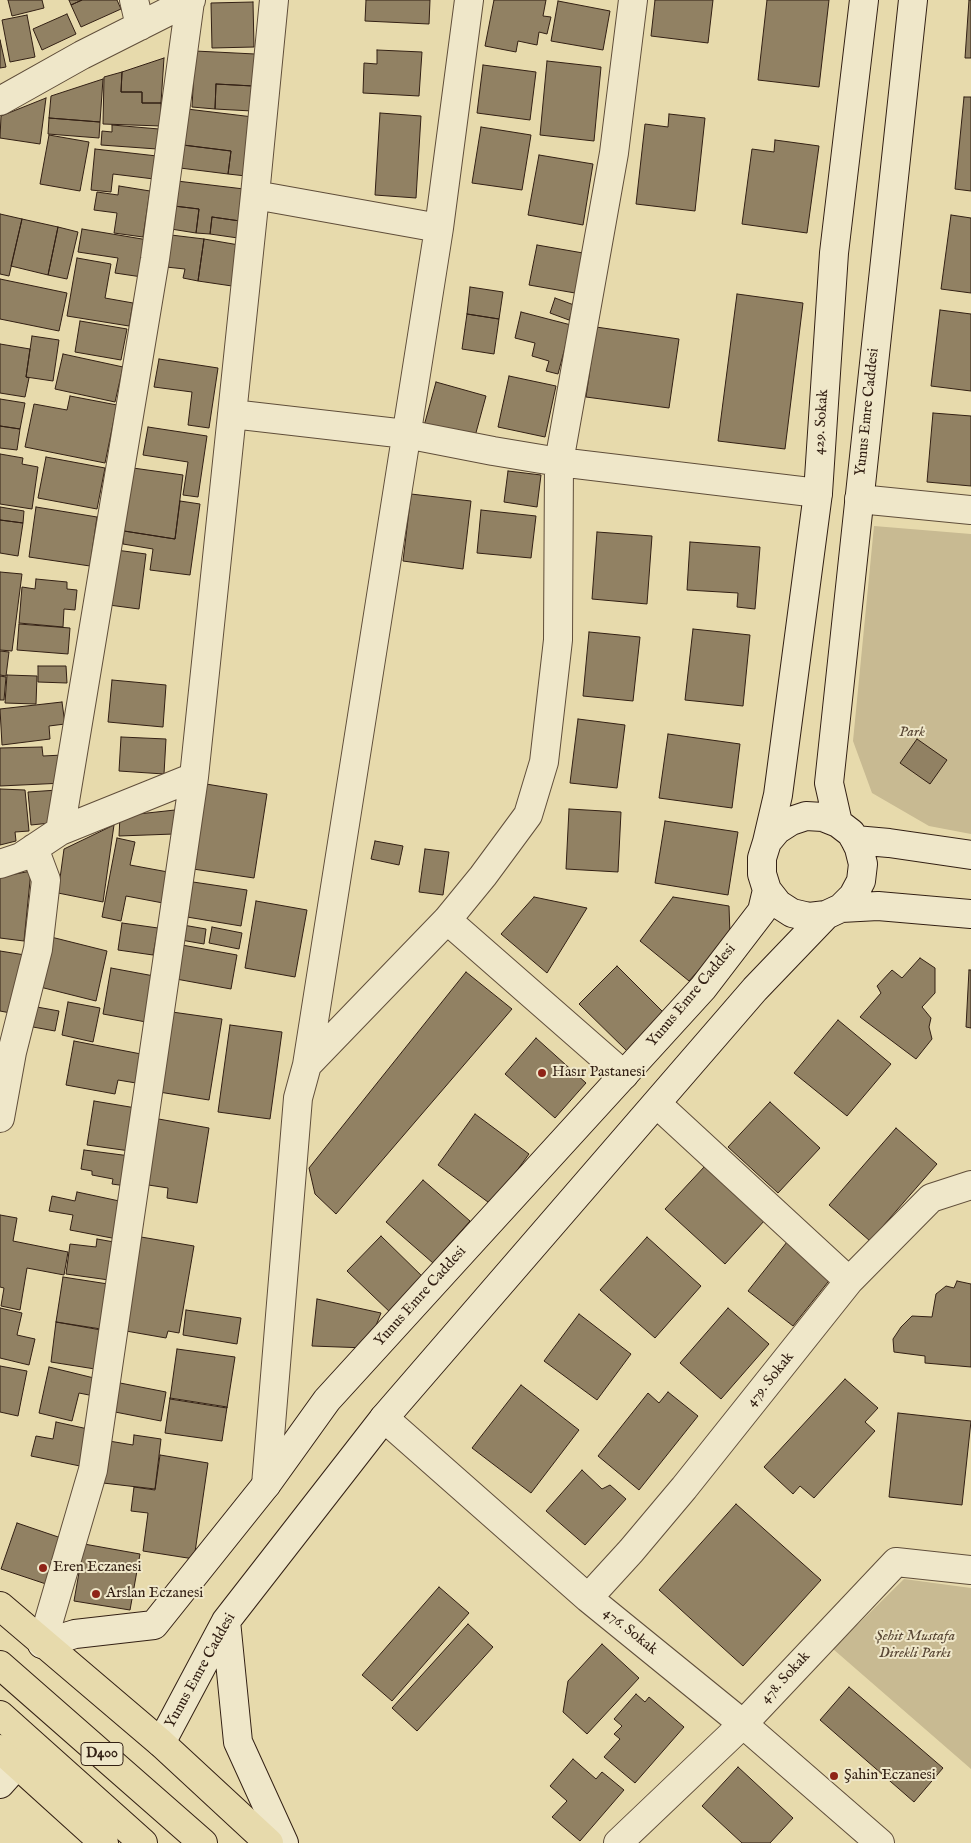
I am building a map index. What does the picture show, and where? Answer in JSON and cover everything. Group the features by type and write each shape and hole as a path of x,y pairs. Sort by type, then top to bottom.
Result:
{"main road":[{"path":"0,1606 42,1644 161,1743 270,1843"},
{"name":"D400","path":"0,1665 203,1843"},
{"name":"D400","path":"0,1715 144,1843"},
{"path":"6,1766 104,1843"}],"street":[{"path":"134,0 140,26"},
{"path":"0,100 190,0"},
{"path":"60,831 155,259 190,0"},
{"path":"42,1644 93,1470 194,777 256,195 274,0"},
{"path":"266,1485 298,1098 307,1065 439,228 468,0"},
{"path":"307,1065 447,920 483,876 528,815 544,762 558,640 558,462 614,153 633,0"},
{"name":"429. Sokak","path":"768,842 778,795 818,492 834,253 864,0"},
{"name":"Yunus Emre Caddesi","path":"846,832 829,782 913,0"},
{"path":"256,195 439,228"},
{"path":"232,414 406,434 558,462 818,492"},
{"path":"859,499 971,510"},
{"path":"0,864 20,857 60,831 194,777"},
{"path":"834,912 853,896 861,881 863,864 859,848 846,832 823,817 806,816 791,821 777,830 768,842 762,858 762,874 767,890 778,904 792,913 809,917 878,906 971,914"},
{"path":"846,832 889,843 971,855"},
{"path":"0,1118 12,1052 38,949 46,880 34,848"},
{"name":"Yunus Emre Caddesi","path":"42,1644 76,1634 154,1625 266,1485 327,1400 703,988 762,910 767,890"},
{"name":"Yunus Emre Caddesi","path":"161,1743 226,1621 384,1418 657,1104 755,988 834,912"},
{"path":"447,920 624,1075"},
{"path":"657,1104 849,1281"},
{"name":"479. Sokak","path":"588,1598 684,1488 849,1281 931,1198 971,1185"},
{"name":"476. Sokak","path":"384,1418 588,1598 743,1724 880,1843"},
{"name":"478. Sokak","path":"618,1843 743,1724 896,1562 971,1570"},
{"path":"226,1621 238,1742 284,1843"}],"green space":[{"name":"Park","path":"874,526 971,534 971,834 929,826 872,793 853,741"},
{"name":"Şehit Mustafa Direkli Parkı","path":"904,1579 971,1588 971,1769 833,1649"}],"building":[{"path":"8,0 42,0 44,8 12,16"},
{"path":"69,0 82,0 71,5"},
{"path":"82,0 117,0 121,9 81,27 71,5"},
{"path":"366,0 430,0 429,24 365,21"},
{"path":"494,0 546,0 543,16 551,17 547,34 539,32 537,45 518,41 516,52 485,46"},
{"path":"655,0 713,0 708,43 651,36"},
{"path":"767,0 829,0 819,87 758,80"},
{"path":"969,0 971,0 971,58 965,58"},
{"path":"558,1 610,11 603,50 551,41"},
{"path":"253,2 254,47 212,48 211,3"},
{"path":"67,14 76,34 42,50 33,29"},
{"path":"27,15 35,57 10,62 2,20"},
{"path":"0,40 6,67 0,68"},
{"path":"377,50 422,52 419,96 363,93 364,63 377,64"},
{"path":"195,51 255,54 253,86 216,84 215,109 192,107"},
{"path":"164,58 161,103 142,103 142,92 121,92 122,72"},
{"path":"547,61 601,67 594,141 540,135"},
{"path":"483,65 536,72 530,120 477,113"},
{"path":"122,72 121,92 142,92 142,103 161,103 161,126 103,124 104,77"},
{"path":"103,79 100,122 49,118 51,96"},
{"path":"216,84 253,86 252,111 215,109"},
{"path":"964,97 971,97 971,191 955,189"},
{"path":"46,98 40,144 0,138 1,116"},
{"path":"187,109 253,117 246,176 228,174 231,151 183,145"},
{"path":"380,113 421,116 416,198 375,195"},
{"path":"669,114 705,118 695,211 636,204 645,124 668,127"},
{"path":"49,118 100,122 99,138 48,134"},
{"path":"112,125 159,129 157,149 101,145 102,131 112,132"},
{"path":"481,127 531,135 522,190 472,183"},
{"path":"49,135 89,142 80,191 40,184"},
{"path":"775,140 819,146 807,233 742,224 752,149 774,152"},
{"path":"183,145 231,151 228,174 180,168"},
{"path":"95,149 157,156 154,179 113,174 111,192 91,190"},
{"path":"539,155 593,164 583,225 528,215"},
{"path":"177,181 244,189 240,221 212,217 210,234 196,233 199,209 174,206"},
{"path":"119,186 150,191 143,237 114,233 117,213 94,210 97,192 118,195"},
{"path":"174,206 199,209 196,233 171,229"},
{"path":"0,214 22,219 9,276 0,274"},
{"path":"951,215 971,218 971,293 941,289"},
{"path":"212,217 240,221 238,238 210,234"},
{"path":"22,219 58,227 48,275 11,266"},
{"path":"58,227 78,232 67,279 48,275"},
{"path":"82,229 148,240 142,277 115,273 118,258 78,252"},
{"path":"171,235 204,239 198,281 183,278 185,269 166,267"},
{"path":"204,239 239,245 232,286 198,281"},
{"path":"537,245 583,253 575,293 529,285"},
{"path":"77,258 111,264 105,298 133,303 129,326 67,316"},
{"path":"0,279 67,293 59,331 0,319"},
{"path":"470,287 503,292 499,319 467,314"},
{"path":"737,294 803,303 785,449 718,441"},
{"path":"555,298 574,305 569,320 550,313"},
{"path":"940,310 971,314 971,391 931,386"},
{"path":"521,312 571,325 558,374 546,371 549,361 532,356 535,343 515,338"},
{"path":"467,314 499,319 494,354 462,349"},
{"path":"80,321 127,329 121,360 75,352"},
{"path":"596,327 679,339 669,408 586,397"},
{"path":"32,336 59,340 53,381 26,377"},
{"path":"0,344 30,349 26,377 29,378 25,397 0,393"},
{"path":"63,354 123,367 115,402 55,389"},
{"path":"159,359 218,368 209,428 188,425 192,392 154,387"},
{"path":"509,376 556,386 545,437 498,427"},
{"path":"436,382 486,396 474,440 424,426"},
{"path":"70,396 117,405 105,463 25,447 34,404 67,410"},
{"path":"0,399 25,403 20,429 0,426"},
{"path":"933,413 971,416 971,486 927,482"},
{"path":"0,426 20,429 17,450 0,448"},
{"path":"148,427 207,436 198,497 183,495 188,462 143,455"},
{"path":"0,454 23,458 22,464 38,467 32,509 0,504"},
{"path":"46,457 105,468 97,509 38,498"},
{"path":"133,468 183,475 175,539 124,531"},
{"path":"508,471 541,475 537,507 504,502"},
{"path":"411,494 471,501 463,569 403,561"},
{"path":"180,501 200,504 190,575 150,570 153,549 123,544 124,531 175,539"},
{"path":"0,507 24,511 23,523 0,520"},
{"path":"36,507 97,517 90,566 29,557"},
{"path":"481,510 536,516 531,558 477,553"},
{"path":"0,520 23,523 18,556 0,553"},
{"path":"597,532 652,536 647,604 592,599"},
{"path":"690,542 760,547 755,609 737,607 738,593 687,590"},
{"path":"116,550 146,554 139,609 109,605"},
{"path":"0,572 22,574 12,651 0,650"},
{"path":"36,579 67,582 67,589 77,590 75,610 64,609 63,627 19,623 22,587 35,589"},
{"path":"19,624 70,628 68,654 17,650"},
{"path":"693,629 750,635 743,706 685,700"},
{"path":"589,632 640,637 633,701 583,696"},
{"path":"0,651 9,652 6,676 0,675"},
{"path":"38,666 66,666 67,683 38,682"},
{"path":"7,675 37,676 36,704 5,703"},
{"path":"0,676 6,677 4,700 0,700"},
{"path":"112,680 166,685 163,727 108,722"},
{"path":"62,702 65,724 49,726 50,739 2,745 0,709"},
{"path":"578,719 625,725 617,788 570,783"},
{"path":"668,734 740,744 732,808 659,798"},
{"path":"121,737 166,739 164,774 119,771"},
{"path":"917,739 947,760 930,784 900,763"},
{"path":"42,747 43,756 63,755 64,783 0,786 0,748"},
{"path":"206,784 267,794 254,878 193,869"},
{"path":"0,789 25,790 29,831 15,832 16,841 0,845"},
{"path":"58,790 60,822 31,825 28,792"},
{"path":"569,809 621,812 618,872 566,869"},
{"path":"175,810 174,834 119,836 120,816"},
{"path":"665,821 738,832 728,895 655,883"},
{"path":"114,825 103,902 58,893 64,849"},
{"path":"117,838 135,842 130,865 168,872 163,903 126,896 121,921 102,917"},
{"path":"375,841 403,846 399,865 371,859"},
{"path":"425,849 449,852 443,895 419,892"},
{"path":"31,871 24,941 0,938 0,877"},
{"path":"193,882 247,890 241,926 187,917"},
{"path":"534,897 587,908 547,973 501,934"},
{"path":"673,897 729,906 730,935 689,981 640,941"},
{"path":"256,901 307,910 295,977 245,968"},
{"path":"122,923 158,928 153,955 118,950"},
{"path":"183,925 206,929 204,944 181,940"},
{"path":"212,927 242,933 239,949 209,943"},
{"path":"51,937 107,951 96,1001 40,987"},
{"path":"182,945 237,955 231,989 176,979"},
{"path":"0,951 25,955 16,1014 0,1011"},
{"path":"920,958 935,968 935,993 922,1007 931,1018 929,1027 932,1039 916,1059 860,1017 881,993 877,986 892,970 902,978"},
{"path":"617,966 665,1014 628,1052 579,1004"},
{"path":"111,968 154,976 146,1022 103,1014"},
{"path":"969,970 971,970 971,1028 966,1027"},
{"path":"466,972 512,1009 336,1214 315,1194 309,1168"},
{"path":"68,1002 100,1008 93,1042 62,1035"},
{"path":"37,1007 59,1011 55,1031 33,1027"},
{"path":"172,1012 222,1019 209,1100 159,1092"},
{"path":"838,1020 891,1064 847,1116 794,1073"},
{"path":"230,1025 282,1032 270,1119 218,1112"},
{"path":"536,1038 586,1083 555,1118 505,1074"},
{"path":"74,1041 141,1054 136,1083 118,1080 115,1094 66,1085"},
{"path":"94,1101 136,1108 130,1151 87,1145"},
{"path":"770,1102 820,1148 778,1193 728,1147"},
{"path":"475,1114 529,1154 492,1205 438,1165"},
{"path":"153,1118 209,1128 197,1203 167,1198 168,1188 142,1184"},
{"path":"896,1128 937,1164 870,1241 829,1205"},
{"path":"84,1150 130,1156 126,1186 112,1184 113,1179 92,1175 92,1171 81,1169"},
{"path":"705,1166 765,1220 725,1264 665,1209"},
{"path":"423,1180 470,1221 433,1263 386,1222"},
{"path":"77,1192 124,1202 117,1239 70,1230 73,1215 49,1211 52,1196 75,1201"},
{"path":"0,1215 17,1218 13,1241 68,1252 64,1275 27,1268 20,1310 1,1306 4,1288 0,1287"},
{"path":"381,1236 427,1281 393,1315 347,1271"},
{"path":"141,1237 194,1246 179,1333 168,1331 166,1338 126,1331"},
{"path":"647,1237 701,1286 655,1338 600,1290"},
{"path":"97,1239 114,1242 109,1280 66,1274 70,1244 96,1247"},
{"path":"787,1242 832,1277 793,1326 748,1291"},
{"path":"63,1277 108,1284 101,1330 56,1322"},
{"path":"957,1281 971,1284 971,1367 925,1363 925,1356 894,1352 893,1339 901,1327 912,1316 932,1317 936,1294 946,1286 954,1288"},
{"path":"317,1299 381,1313 367,1348 312,1346"},
{"path":"0,1308 22,1313 17,1335 35,1339 29,1365 0,1358"},
{"path":"728,1308 769,1344 721,1399 680,1363"},
{"path":"186,1310 241,1318 237,1344 183,1335"},
{"path":"579,1314 631,1354 597,1400 544,1361"},
{"path":"56,1322 101,1329 95,1369 51,1362"},
{"path":"177,1349 235,1357 227,1408 170,1399"},
{"path":"0,1366 27,1371 18,1416 0,1412"},
{"path":"49,1367 98,1379 94,1396 79,1393 72,1421 39,1413"},
{"path":"845,1379 878,1408 865,1422 875,1431 814,1498 800,1486 793,1494 764,1467"},
{"path":"115,1382 166,1392 161,1421 110,1411"},
{"path":"521,1385 579,1430 531,1493 472,1448"},
{"path":"668,1392 698,1416 639,1490 598,1456 648,1393 659,1403"},
{"path":"170,1398 227,1407 222,1441 165,1433"},
{"path":"898,1413 971,1421 962,1505 889,1497"},
{"path":"56,1422 88,1429 80,1466 31,1456 36,1436 53,1439"},
{"path":"134,1435 161,1439 155,1489 103,1483 109,1441 133,1445"},
{"path":"160,1455 208,1463 194,1559 143,1551 148,1513 131,1511 134,1487 155,1490"},
{"path":"582,1470 602,1489 610,1485 626,1499 585,1545 546,1511"},
{"path":"736,1504 821,1580 743,1666 659,1590"},
{"path":"17,1523 70,1541 55,1587 1,1569"},
{"path":"84,1544 140,1554 130,1610 74,1601"},
{"path":"439,1587 469,1613 392,1701 362,1675"},
{"path":"468,1624 493,1647 417,1731 392,1708"},
{"path":"602,1644 639,1678 587,1734 563,1712 568,1681"},
{"path":"849,1687 943,1768 914,1802 820,1720"},
{"path":"636,1694 645,1702 649,1697 684,1727 635,1783 604,1757 620,1739 614,1734 622,1726 614,1719"},
{"path":"573,1759 596,1779 602,1772 624,1790 580,1841 552,1817 567,1801 550,1786"},
{"path":"738,1767 793,1818 770,1843 742,1843 702,1806"}],"place":[{"name":"Hasır Pastanesi","path":"542,1073"},
{"name":"Eren Eczanesi","path":"43,1568"},
{"name":"Arslan Eczanesi","path":"96,1594"},
{"name":"Şahin Eczanesi","path":"834,1776"}]}
